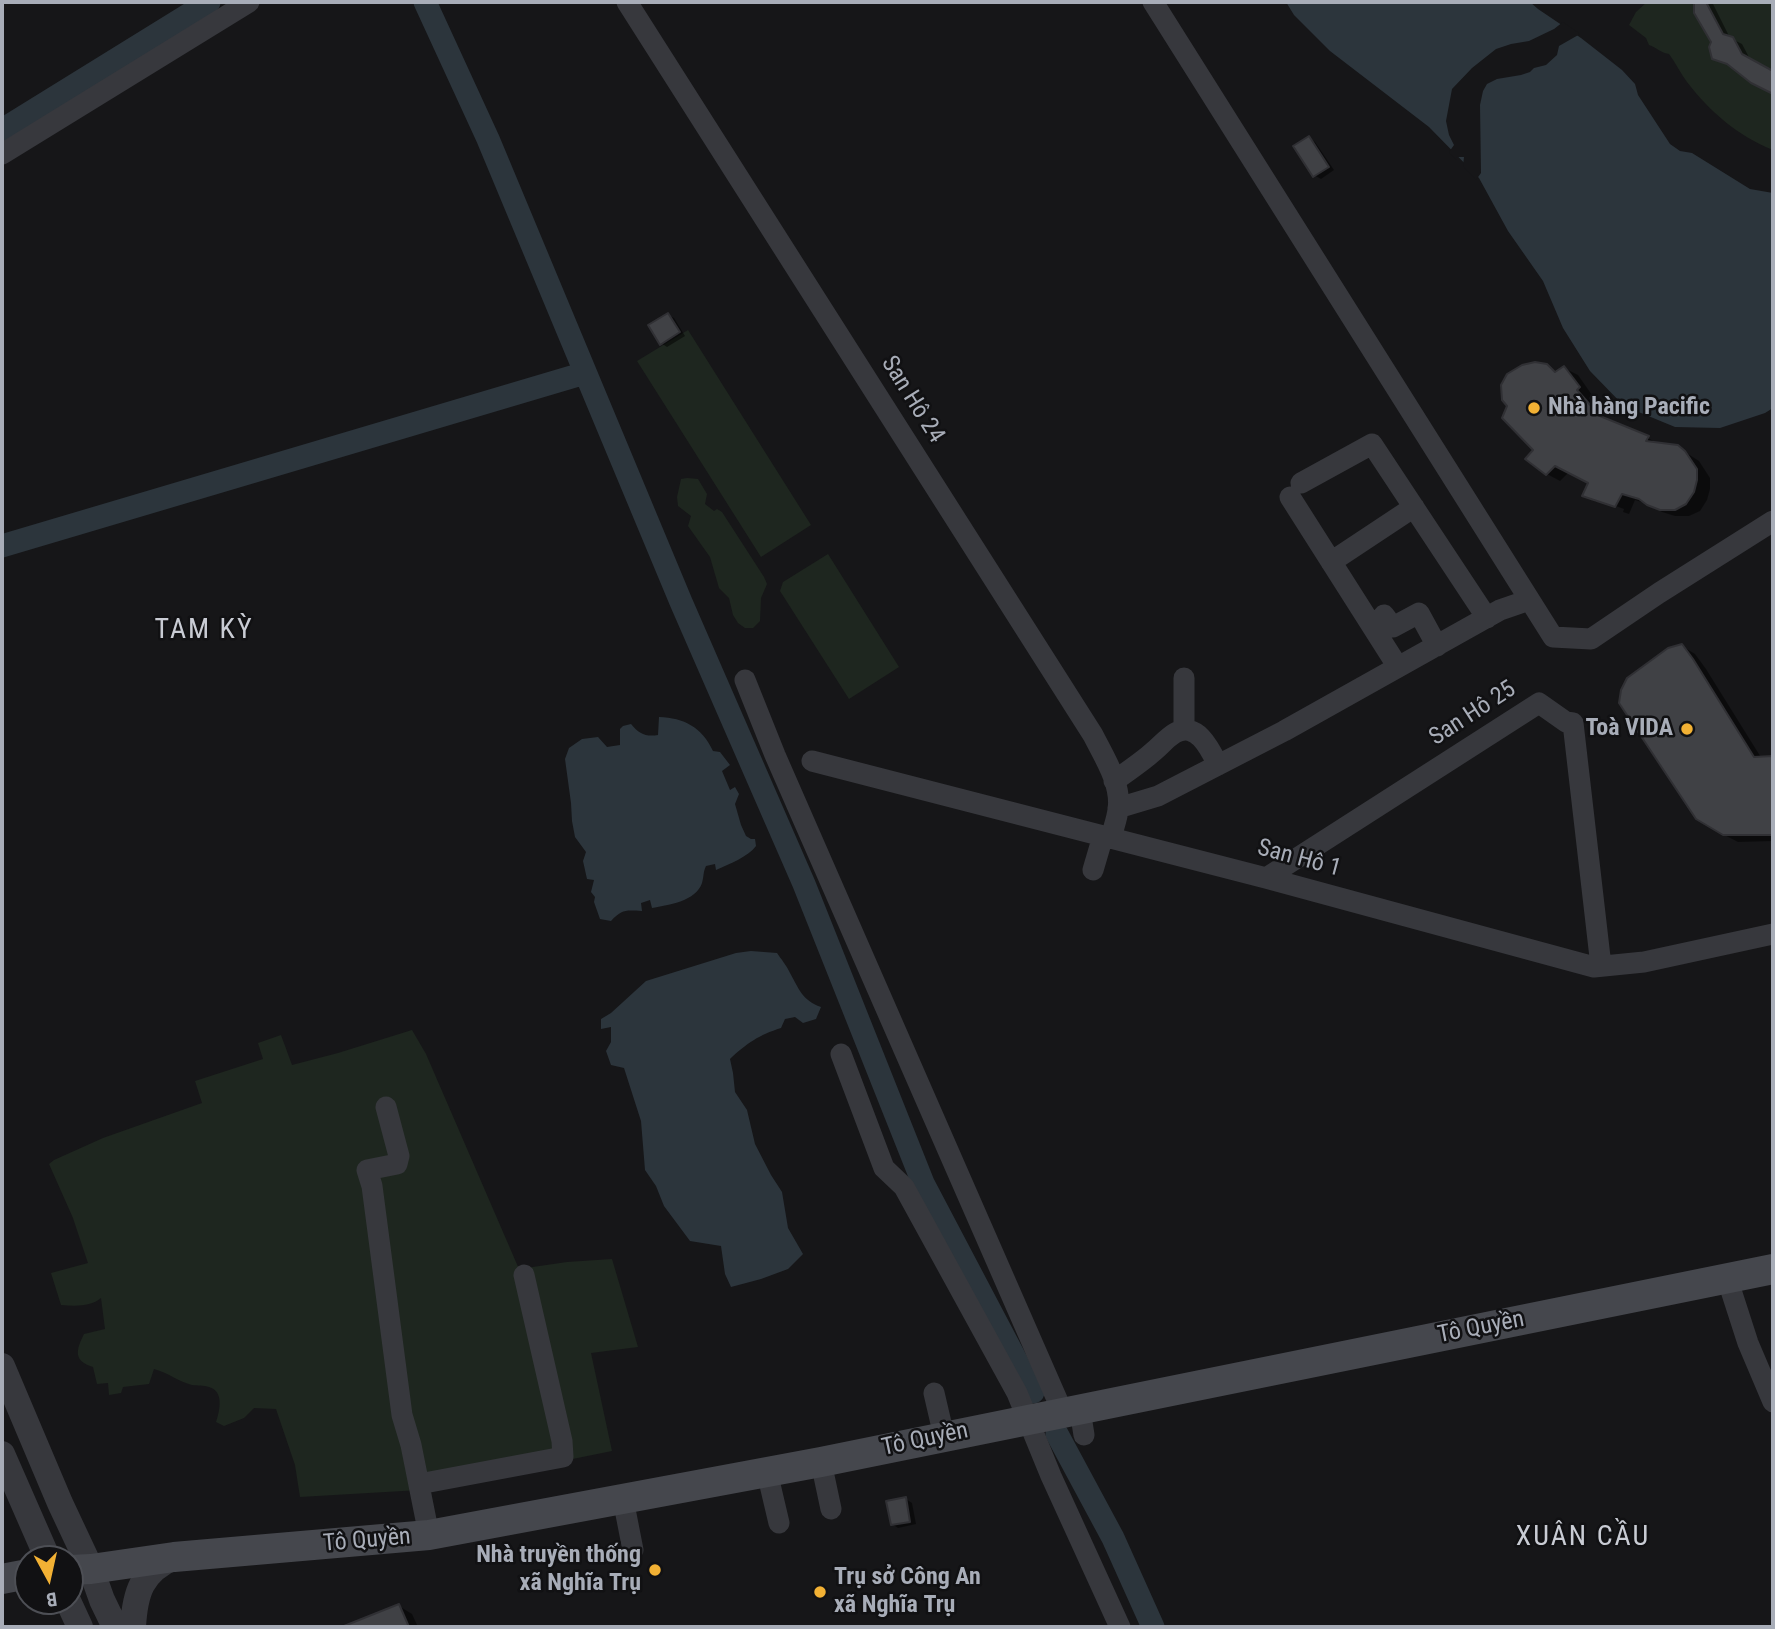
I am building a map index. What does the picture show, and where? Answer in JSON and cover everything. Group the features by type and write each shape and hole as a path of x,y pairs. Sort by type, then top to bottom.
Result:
{"main road":[{"name":"Tô Quyền","path":"84,1569 174,1557 429,1535 821,1462 1028,1420 1076,1419 1773,1269"}],"street":[{"path":"2,154 249,2"},
{"name":"San Hô 24","path":"628,2 1093,735 1118,793 1118,808 1093,870"},
{"path":"1153,2 1553,637 1591,639 1773,521"},
{"path":"1398,667 1331,562 1296,490 1372,444 1487,618"},
{"path":"1331,562 1414,507"},
{"path":"1118,808 1157,796 1284,731 1500,610 1529,600"},
{"path":"1384,615 1393,627 1419,613 1437,646"},
{"path":"1184,678 1184,729"},
{"path":"745,680 775,755 1076,1419"},
{"name":"San Hô 25","path":"1266,878 1539,703 1566,722 1573,723 1601,966"},
{"path":"1114,781 1153,753 1174,733 1184,729 1196,733 1207,743 1218,765"},
{"name":"San Hô 1","path":"812,761 1266,878 1594,967 1644,962 1773,934"},
{"path":"841,1054 884,1168 904,1187 1017,1393 1051,1476 1120,1627"},
{"path":"386,1107 399,1156 397,1164 368,1170 402,1415 429,1535"},
{"path":"419,1484 564,1457 524,1275"},
{"path":"1727,1278 1748,1343 1773,1402"},
{"path":"2,1366 60,1503 73,1545"},
{"path":"934,1393 944,1436"},
{"path":"2,1454 42,1545"},
{"path":"821,1462 831,1509"},
{"path":"767,1472 779,1523"},
{"path":"623,1499 633,1550"},
{"path":"133,1627 134,1604 140,1586 146,1576 174,1557"},
{"path":"84,1573 102,1600 115,1627"}],"shaded area":[{"path":"1286,2 1530,2 1622,70 1635,84 1638,95 1670,144 1680,151 1692,153 1750,189 1773,193 1773,408 1720,428 1675,427 1624,406 1590,371 1563,328 1543,281 1508,231 1479,178 1429,127 1330,51 1294,15"},
{"path":"1647,2 1773,2 1773,150 1748,138 1715,113 1687,82 1669,54 1649,45 1646,38 1629,25 1636,12"},
{"path":"688,330 811,525 761,557 637,361"},
{"path":"681,479 698,479 707,494 705,504 714,511 717,509 722,512 764,577 767,584 761,598 760,621 753,628 745,628 733,615 729,598 719,588 710,557 688,526 691,516 678,506"},
{"path":"828,554 899,667 849,699 780,591 783,582"},
{"path":"659,717 676,719 691,725 709,743 713,751 720,752 730,765 722,771 730,790 735,787 739,794 735,804 741,825 746,836 755,839 756,846 743,857 716,870 715,864 706,866 699,889 688,898 652,908 650,900 641,903 642,911 625,911 611,921 600,919 595,897 591,892 594,880 587,879 583,861 586,852 575,837 565,759 569,748 582,739 598,737 607,747 620,745 620,729 623,726 631,724 643,734 658,735"},
{"path":"736,953 777,953 802,993 809,1001 821,1007 816,1019 803,1023 795,1017 785,1019 781,1028 754,1040 730,1059 735,1092 747,1110 755,1144 782,1192 788,1228 803,1254 788,1269 731,1287 725,1274 721,1246 690,1241 664,1206 656,1186 645,1170 641,1121 624,1068 611,1065 606,1051 611,1042 611,1027 601,1029 601,1019 646,981"},
{"path":"412,1030 426,1054 519,1269 612,1259 638,1347 591,1353 612,1451 420,1490 300,1497 295,1465 276,1409 254,1408 244,1418 224,1426 216,1422 219,1397 214,1389 209,1387 187,1384 154,1369 149,1384 123,1387 121,1393 109,1395 108,1383 97,1384 93,1367 82,1362 78,1350 84,1334 105,1329 101,1298 77,1306 61,1305 51,1273 88,1263 73,1218 49,1164 103,1138 202,1103 195,1081 263,1059 258,1043 281,1035 292,1065"}],"pier":[{"path":"1563,22 1580,34 1559,46 1557,55 1546,65 1521,75 1497,79 1487,84 1483,91 1480,105 1481,173 1476,180 1463,166 1464,157 1457,157 1456,160 1449,152 1454,145 1446,121 1452,89 1496,49 1529,41"}],"building":[{"path":"1694,2 1706,2 1723,34 1733,37 1742,54 1773,71 1773,94 1751,83 1727,64 1712,59 1709,47 1711,42 1694,13"},
{"path":"1309,136 1329,167 1313,177 1293,146"},
{"path":"668,313 680,332 660,345 648,325"},
{"path":"1535,362 1547,364 1555,372 1564,366 1580,387 1577,390 1600,416 1649,436 1646,441 1678,445 1685,451 1697,469 1694,492 1686,504 1675,510 1660,510 1622,494 1615,507 1582,496 1588,483 1555,466 1546,475 1525,459 1533,450 1502,418 1507,406 1502,400 1501,385 1507,374 1522,365"},
{"name":"Toà VIDA","path":"1682,644 1754,757 1773,756 1773,835 1723,835 1696,819 1619,703 1627,678 1668,648"},
{"path":"906,1497 910,1522 891,1525 886,1501"},
{"path":"399,1604 409,1627 344,1627 344,1626"}],"waterway":[{"path":"2,130 209,2"},
{"path":"425,2 488,139 681,602 804,884 923,1183 1033,1392"},
{"path":"2,546 585,373"},
{"path":"1057,1434 1113,1538 1153,1627"}],"place":[{"name":"Nhà hàng Pacific","path":"1534,408"},
{"name":"Toà VIDA","path":"1687,729"},
{"name":"Nhà truyền thống xã Nghĩa Trụ","path":"655,1570"},
{"name":"Trụ sở Công An xã Nghĩa Trụ","path":"820,1592"}],"district":[{"name":"TAM KỲ","path":"204,631"},
{"name":"XUÂN CẦU","path":"1583,1538"}]}
